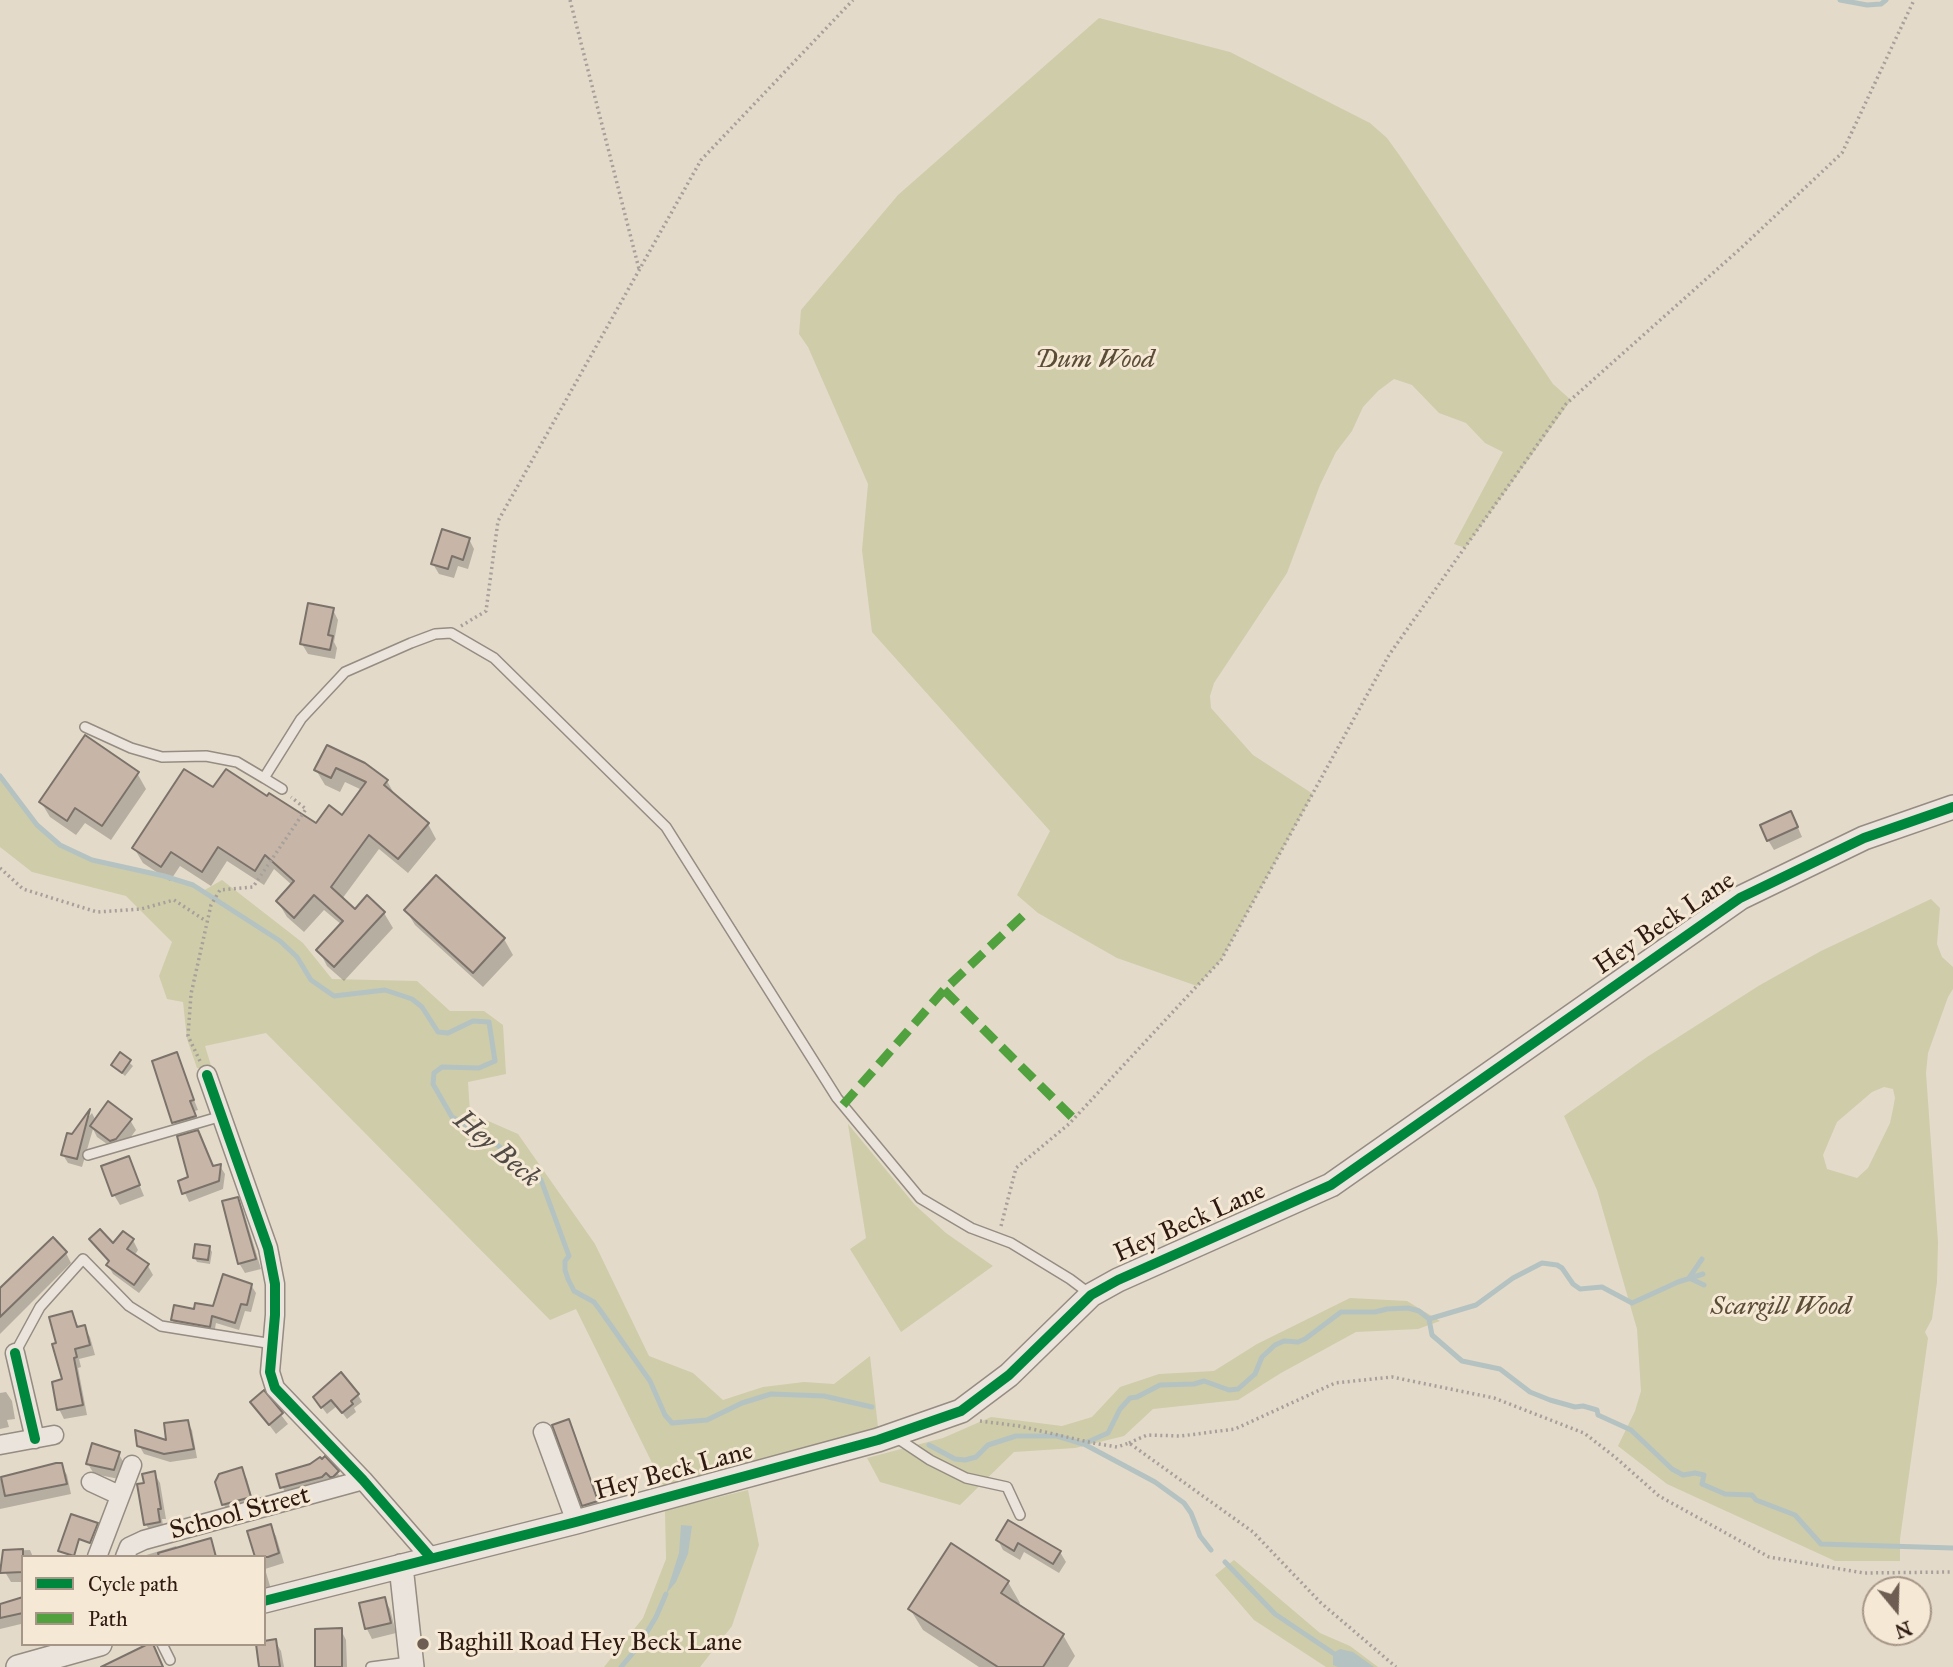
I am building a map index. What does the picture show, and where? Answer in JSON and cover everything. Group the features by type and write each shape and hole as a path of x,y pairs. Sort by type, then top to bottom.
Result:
{"street":[{"name":"Hey Beck Lane","path":"266,1600 576,1522 893,1435 961,1410 1009,1375 1091,1295 1118,1280 1331,1185 1740,898 1864,838 1953,807"},
{"path":"207,1075 268,1248 275,1284 270,1372 275,1388 363,1480 431,1558"},
{"path":"15,1353 35,1439"},
{"path":"543,1432 576,1522"},
{"path":"0,1445 54,1435"},
{"path":"98,1555 132,1465"},
{"name":"School Street","path":"126,1555 128,1548 144,1540 363,1480"},
{"path":"91,1482 119,1495"},
{"path":"401,1566 411,1665"},
{"path":"18,1667 91,1646"}],"lane":[{"path":"264,778 301,719 345,672 435,634 451,633 494,657 666,827 837,1098 920,1198 971,1228 1011,1243 1091,1295"},
{"path":"85,727 131,748 162,757 206,756 237,762 282,789"},
{"path":"88,1154 222,1116"},
{"path":"15,1353 40,1307 83,1259 129,1306 161,1326 273,1344"},
{"path":"893,1435 930,1460 966,1478 1007,1487 1020,1515"},
{"path":"163,1646 170,1660"},
{"path":"371,1667 411,1665"}],"path":[{"path":"570,0 639,269"},
{"path":"451,633 486,611 498,521 701,160 853,0"},
{"path":"1011,1243 1000,1224 1016,1168 1069,1124 1221,960 1389,655 1566,404 1741,248 1842,153 1914,0"},
{"path":"207,1075 188,1036 191,994 206,921 220,890 253,887 306,809 282,789"},
{"path":"0,868 23,889 97,912 141,909 174,900 206,921"},
{"path":"961,1410 983,1422 1019,1426 1116,1447 1147,1435 1181,1436 1235,1429 1335,1383 1392,1377 1494,1398 1584,1433 1659,1496 1769,1557 1864,1573 1953,1573"},
{"path":"1129,1443 1253,1532 1321,1603 1396,1667"}],"green space":[{"name":"Dum Wood","path":"1099,18 1230,52 1370,123 1387,138 1400,156 1553,384 1571,400 1465,548 1454,544 1503,452 1485,443 1466,423 1439,413 1412,385 1394,379 1363,407 1320,485 1287,573 1214,683 1210,696 1211,708 1253,755 1313,794 1221,960 1197,986 1117,958 1038,913 1017,895 1050,831 872,632 862,550 868,484 808,347 799,334 801,310 898,195"},
{"path":"0,776 37,825 60,845 75,853 124,868 164,876 203,891 222,880 303,943 332,979 417,981 450,1011 484,1011 503,1025 506,1074 468,1082 470,1113 518,1134 595,1244 649,1356 693,1373 723,1400 763,1387 804,1382 834,1384 870,1356 878,1427 664,1487 576,1309 550,1320 266,1033 205,1046 213,1072 197,1068 187,1039 183,1002 167,999 159,976 172,942 126,896 32,872 0,847"},
{"name":"Scargill Wood","path":"1931,899 1940,908 1937,944 1942,957 1953,967 1953,989 1928,1053 1926,1073 1938,1242 1937,1282 1932,1319 1925,1332 1928,1338 1900,1539 1900,1561 1835,1561 1667,1484 1618,1446 1635,1411 1641,1391 1637,1329 1597,1190 1564,1116 1647,1057 1760,985 1821,951","holes":["1884,1087 1893,1089 1895,1098 1890,1123 1868,1168 1857,1178 1827,1169 1823,1155 1837,1122 1872,1092"]},
{"path":"848,1124 915,1205 946,1233 993,1266 901,1332 850,1249 866,1238"},
{"path":"1350,1298 1407,1301 1440,1321 1418,1329 1356,1332 1238,1400 1153,1409 1124,1436 1075,1448 1014,1452 960,1505 880,1482 867,1458 943,1438 991,1417 1062,1426 1092,1417 1120,1387 1159,1374 1214,1371 1257,1344"},
{"path":"748,1490 759,1545 732,1626 700,1667 604,1667 643,1618 666,1559 665,1510"},
{"path":"1234,1560 1320,1633 1350,1646 1378,1667 1326,1667 1254,1620 1215,1575"}],"shaded area":[{"path":"681,1525 692,1526 688,1554 676,1582 666,1594 679,1553"},
{"path":"1340,1649 1353,1652 1374,1667 1333,1665 1333,1653"}],"building":[{"path":"442,529 470,538 463,560 452,556 448,569 431,564"},
{"path":"308,603 334,608 328,635 333,636 330,650 300,644"},
{"path":"85,735 139,772 102,826 75,808 67,821 39,802"},
{"path":"327,745 365,763 388,780 384,785 429,823 398,859 369,835 331,887 355,909 367,895 385,912 334,967 316,950 343,921 314,895 294,918 276,901 294,881 265,855 255,871 218,847 202,872 171,852 161,867 132,848 184,769 213,787 226,769 316,823 329,805 342,815 366,782 336,768 331,778 314,770"},
{"path":"1791,811 1798,827 1767,841 1760,825"},
{"path":"436,875 505,938 473,973 404,910"},
{"path":"120,1052 131,1060 122,1073 111,1065"},
{"path":"177,1052 194,1100 190,1101 196,1116 172,1123 152,1061"},
{"path":"108,1101 132,1119 116,1139 110,1141 90,1126"},
{"path":"90,1109 77,1159 61,1155 67,1133 72,1134"},
{"path":"198,1130 213,1166 221,1164 219,1181 182,1194 178,1181 188,1177 177,1136"},
{"path":"129,1156 140,1185 112,1196 101,1166"},
{"path":"238,1197 256,1259 238,1264 222,1201"},
{"path":"100,1229 113,1243 123,1231 134,1239 127,1249 149,1264 134,1285 106,1265 109,1261 89,1239"},
{"path":"53,1237 67,1252 0,1317 0,1288"},
{"path":"195,1244 210,1246 208,1260 193,1258"},
{"path":"223,1274 252,1284 247,1305 241,1304 235,1323 212,1316 210,1327 171,1320 174,1305 194,1309 195,1303 213,1306"},
{"path":"72,1311 77,1327 85,1325 90,1345 75,1349 77,1357 74,1358 83,1405 57,1410 52,1382 62,1379 52,1344 56,1343 49,1317"},
{"path":"341,1372 359,1394 351,1401 353,1404 342,1413 331,1400 321,1408 313,1397"},
{"path":"264,1390 283,1413 269,1425 250,1402"},
{"path":"569,1419 598,1501 582,1506 552,1425"},
{"path":"188,1420 194,1449 164,1454 137,1446 135,1430 166,1440 164,1423"},
{"path":"92,1443 120,1452 114,1470 86,1464"},
{"path":"325,1456 339,1471 333,1477 326,1473 322,1477 280,1488 276,1474 310,1464"},
{"path":"62,1463 67,1484 5,1496 1,1477"},
{"path":"242,1467 251,1497 222,1505 215,1482 219,1474"},
{"path":"155,1471 161,1509 158,1509 160,1522 144,1525 137,1484 144,1483 142,1474"},
{"path":"71,1514 98,1523 90,1543 79,1539 74,1555 58,1551"},
{"path":"1008,1520 1061,1551 1053,1564 1018,1543 1014,1551 996,1540"},
{"path":"271,1524 279,1553 268,1557 254,1555 247,1531"},
{"path":"211,1538 215,1555 158,1555"},
{"path":"951,1543 1009,1581 1001,1593 1064,1634 1043,1667 998,1667 908,1609"},
{"path":"23,1549 21,1572 0,1573 3,1550"},
{"path":"385,1597 391,1623 365,1629 359,1603"},
{"path":"21,1598 21,1613 0,1618 0,1604"},
{"path":"342,1628 342,1667 315,1667 315,1629"},
{"path":"276,1639 280,1667 259,1667 256,1646 266,1646 266,1641"},
{"path":"144,1646 154,1646 163,1667 101,1667"}],"waterway":[{"path":"1840,0 1867,5 1881,4 1886,0"},
{"name":"Hey Beck","path":"0,776 37,825 60,845 92,860 193,885 280,941 297,957 311,980 334,996 385,990 412,999 422,1007 438,1032 448,1033 473,1021 489,1022 495,1061 479,1068 442,1067 434,1073 433,1084 452,1117 486,1136 541,1180 569,1256 565,1261 565,1270 574,1291 594,1302 600,1310 650,1381 665,1415 672,1423 707,1420 742,1403 771,1394 824,1396 872,1407"},
{"path":"1702,1259 1689,1278 1704,1285"},
{"path":"929,1445 955,1459 965,1460 976,1457 988,1445 1016,1436 1057,1436 1083,1444 1108,1433 1120,1409 1130,1398 1160,1385 1204,1381 1229,1390 1238,1389 1255,1374 1262,1357 1275,1345 1284,1341 1298,1342 1305,1339 1341,1312 1408,1308 1419,1311 1429,1319 1476,1305 1513,1278 1542,1263 1562,1268 1580,1289 1602,1287 1632,1303 1703,1274"},
{"path":"1429,1319 1432,1335 1462,1361 1500,1369 1530,1392 1550,1400 1597,1410 1598,1415 1631,1430 1672,1469 1683,1475 1704,1475 1702,1484 1725,1494 1752,1495 1756,1500 1795,1515 1821,1544 1953,1548"},
{"path":"1082,1443 1155,1482 1184,1503 1200,1536 1211,1550"},
{"path":"1225,1562 1275,1614 1333,1653"},
{"path":"621,1667 638,1647 666,1594"}],"marked path":[{"path":"843,1105 944,990 1028,911"},
{"path":"944,990 1074,1119"}],"cycle path":[{"path":"266,1600 576,1522 878,1440 961,1411 1009,1375 1091,1295 1118,1280 1331,1185 1740,898 1864,838 1953,807"},
{"path":"207,1075 268,1248 275,1284 270,1372 275,1388 363,1480 431,1558"},
{"path":"15,1353 35,1439"}],"place":[{"name":"Baghill Road Hey Beck Lane","path":"423,1644"}]}
